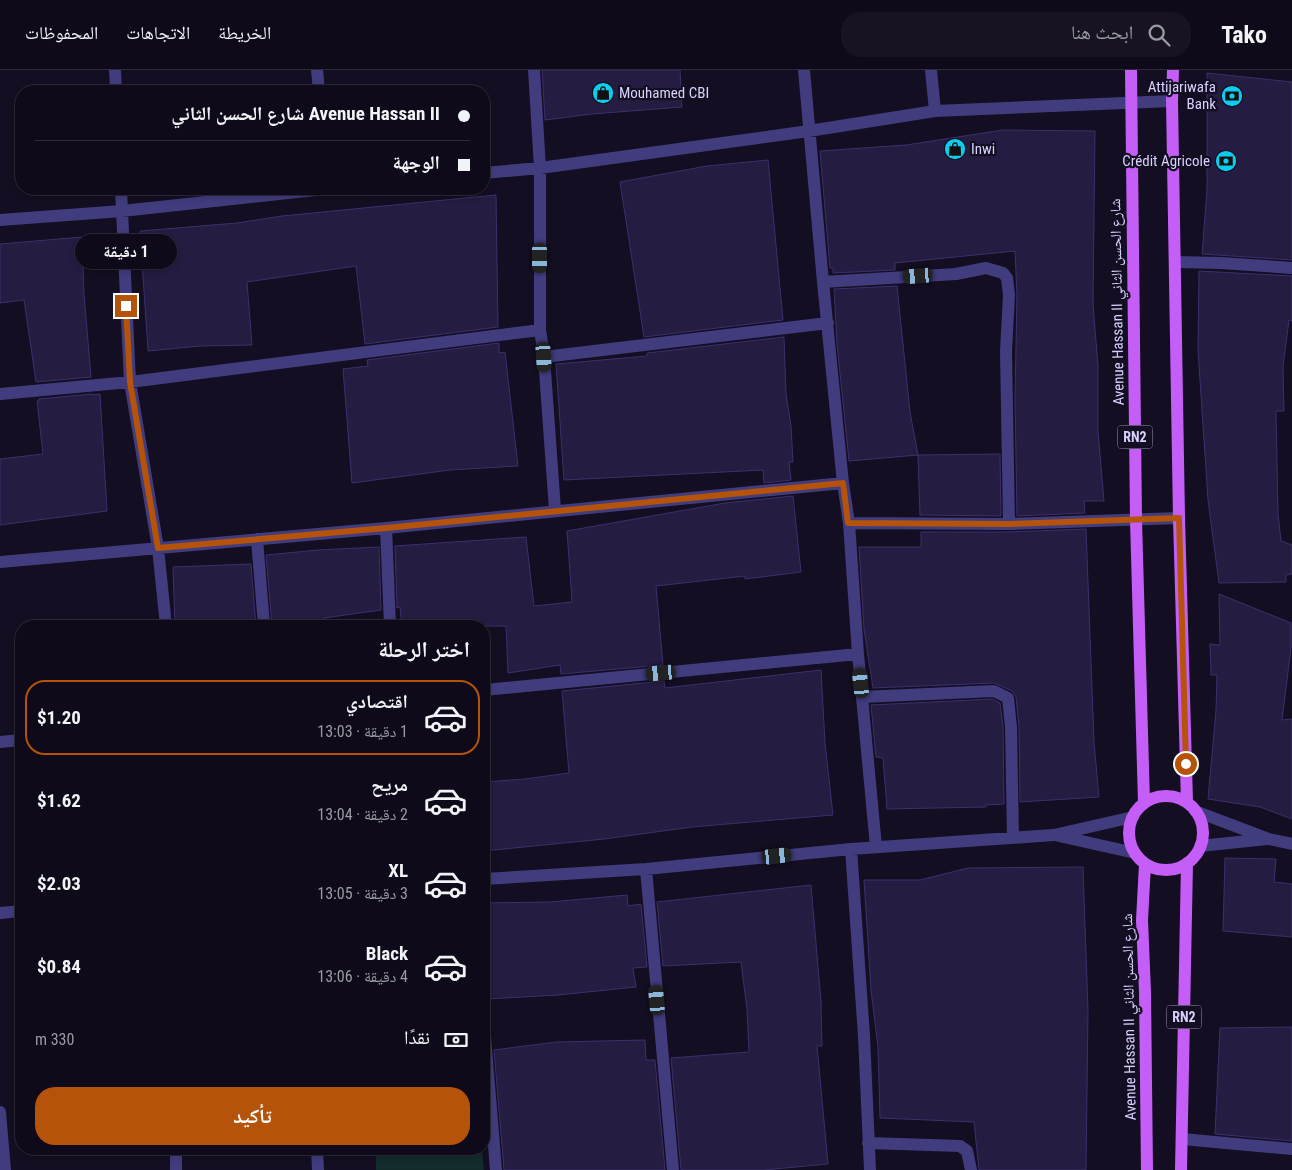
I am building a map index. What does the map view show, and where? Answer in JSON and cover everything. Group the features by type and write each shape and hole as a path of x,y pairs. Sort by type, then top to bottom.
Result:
{"main road":[{"name":"Avenue Hassan II شارع الحسن الثاني","path":"1131,70 1136,520 1144,803"},
{"path":"1173,70 1179,518 1191,807"},
{"path":"1165,796 1176,797 1191,807 1200,819 1203,837 1196,856 1187,864 1174,869 1159,870 1146,864 1135,853 1130,841 1133,817 1144,803 1154,798 1165,796"},
{"name":"Avenue Hassan II شارع الحسن الثاني","path":"1146,864 1142,920 1146,992 1147,1170"},
{"name":"RN2","path":"1181,1170 1187,864"}],"street":[{"path":"115,70 116,85"},
{"path":"317,70 318,85"},
{"path":"534,70 540,168 540,330 544,357 555,510"},
{"path":"804,70 823,282 848,523 876,847"},
{"path":"931,70 935,111"},
{"path":"490,172 540,168 809,131 935,111 1172,101"},
{"path":"121,195 130,382 158,548 165,620"},
{"path":"0,220 122,211 270,195"},
{"path":"1175,262 1292,268"},
{"path":"823,282 956,274 986,268 1003,273 1008,278 1006,352 1009,524"},
{"path":"544,357 828,322"},
{"path":"0,394 130,382 540,330"},
{"path":"0,562 386,528 843,483"},
{"path":"848,523 1009,524 1179,518"},
{"path":"386,528 390,620"},
{"path":"257,539 264,620"},
{"path":"490,689 858,654"},
{"path":"862,697 994,691 1008,698 1011,727 1013,838"},
{"path":"0,742 15,741"},
{"path":"1191,807 1269,839 1292,844"},
{"path":"490,879 646,868 852,848 1054,835 1133,817"},
{"path":"1054,835 1135,853"},
{"path":"1200,846 1269,839"},
{"path":"852,848 870,1170"},
{"path":"646,868 673,1170"},
{"path":"0,913 15,912"},
{"path":"0,1112 5,1170"},
{"path":"490,1137 496,1170"},
{"path":"1182,1139 1292,1149"},
{"path":"868,1143 960,1146 967,1151 971,1170"},
{"path":"176,1155 176,1170"},
{"path":"317,1155 318,1170"}],"green space":[{"path":"376,1155 483,1155 484,1170 376,1170"}],"building":[{"path":"542,70 680,70 682,107 592,114 545,120"},
{"path":"1207,73 1292,82 1292,260 1202,254 1207,190"},
{"path":"1003,130 1095,131 1093,304 1098,366 1098,432 1104,501 1084,501 1085,513 1017,516 1015,399 1017,295 1015,251 895,263 895,270 833,273 833,268 830,268 820,151 906,145"},
{"path":"768,160 783,320 644,337 620,182 707,166"},
{"path":"496,195 498,327 365,344 356,266 247,282 252,345 200,346 148,351 140,231 237,223 282,216"},
{"path":"82,237 84,294 91,377 36,382 24,300 0,303 0,244"},
{"path":"1199,271 1292,276 1292,321 1289,320 1283,366 1284,411 1276,411 1278,514 1281,541 1292,545 1292,574 1286,575 1286,582 1219,583 1208,500 1198,350"},
{"path":"897,286 910,412 918,455 849,461 837,344 834,289"},
{"path":"784,337 786,393 791,426 793,462 789,462 791,480 764,483 763,470 564,480 556,364 647,356 647,353"},
{"path":"499,343 499,353 505,352 518,466 450,470 352,483 343,369 368,366 367,360"},
{"path":"100,394 107,511 0,525 0,459 43,454 37,401 39,399"},
{"path":"1000,454 1001,516 920,515 918,455"},
{"path":"793,496 801,572 745,579 745,576 656,586 663,665 561,674 560,665 508,673 506,626 490,626 490,620 401,620 400,607 397,608 395,546 526,537 534,606 572,602 567,531 725,503"},
{"path":"1086,529 1094,742 1099,797 1020,802 1019,726 1016,697 1012,691 994,683 873,688 864,629 859,547 921,547 921,532 1009,532"},
{"path":"379,547 381,610 324,618 324,620 271,620 266,555"},
{"path":"251,564 256,620 175,620 173,567"},
{"path":"1219,594 1291,623 1291,648 1282,720 1292,719 1292,819 1260,807 1208,799 1216,710 1217,675 1211,675 1210,644 1220,645"},
{"path":"821,670 825,743 833,815 692,827 604,839 490,850 490,782 569,773 562,691 664,681 665,688"},
{"path":"992,699 1000,703 1003,727 1004,804 986,805 986,807 887,809 883,758 876,757 871,705"},
{"path":"1225,858 1276,859 1274,882 1292,884 1292,937 1223,931"},
{"path":"1083,867 1088,1011 1086,1170 979,1170 974,1122 880,1118 878,1047 871,990 864,880 920,880 968,868"},
{"path":"811,885 821,1002 822,1046 817,1046 828,1164 764,1170 681,1170 671,1058 749,1052 747,1009 741,962 663,966 657,902"},
{"path":"627,895 628,906 641,904 647,967 633,968 636,987 558,995 490,999 490,903 550,902"},
{"path":"1292,1027 1292,1141 1215,1134 1220,1028"},
{"path":"645,1040 646,1060 655,1060 665,1170 504,1170 494,1050 556,1042"}],"place":[{"name":"Mouhamed CBI","path":"603,93"},
{"name":"Attijariwafa Bank","path":"1232,96"},
{"name":"Inwi","path":"955,149"},
{"name":"Crédit Agricole","path":"1226,161"}],"route":[{"path":"126,306 130,382 158,548 386,528 843,483 848,523 1009,524 1179,518 1186,764"}]}
